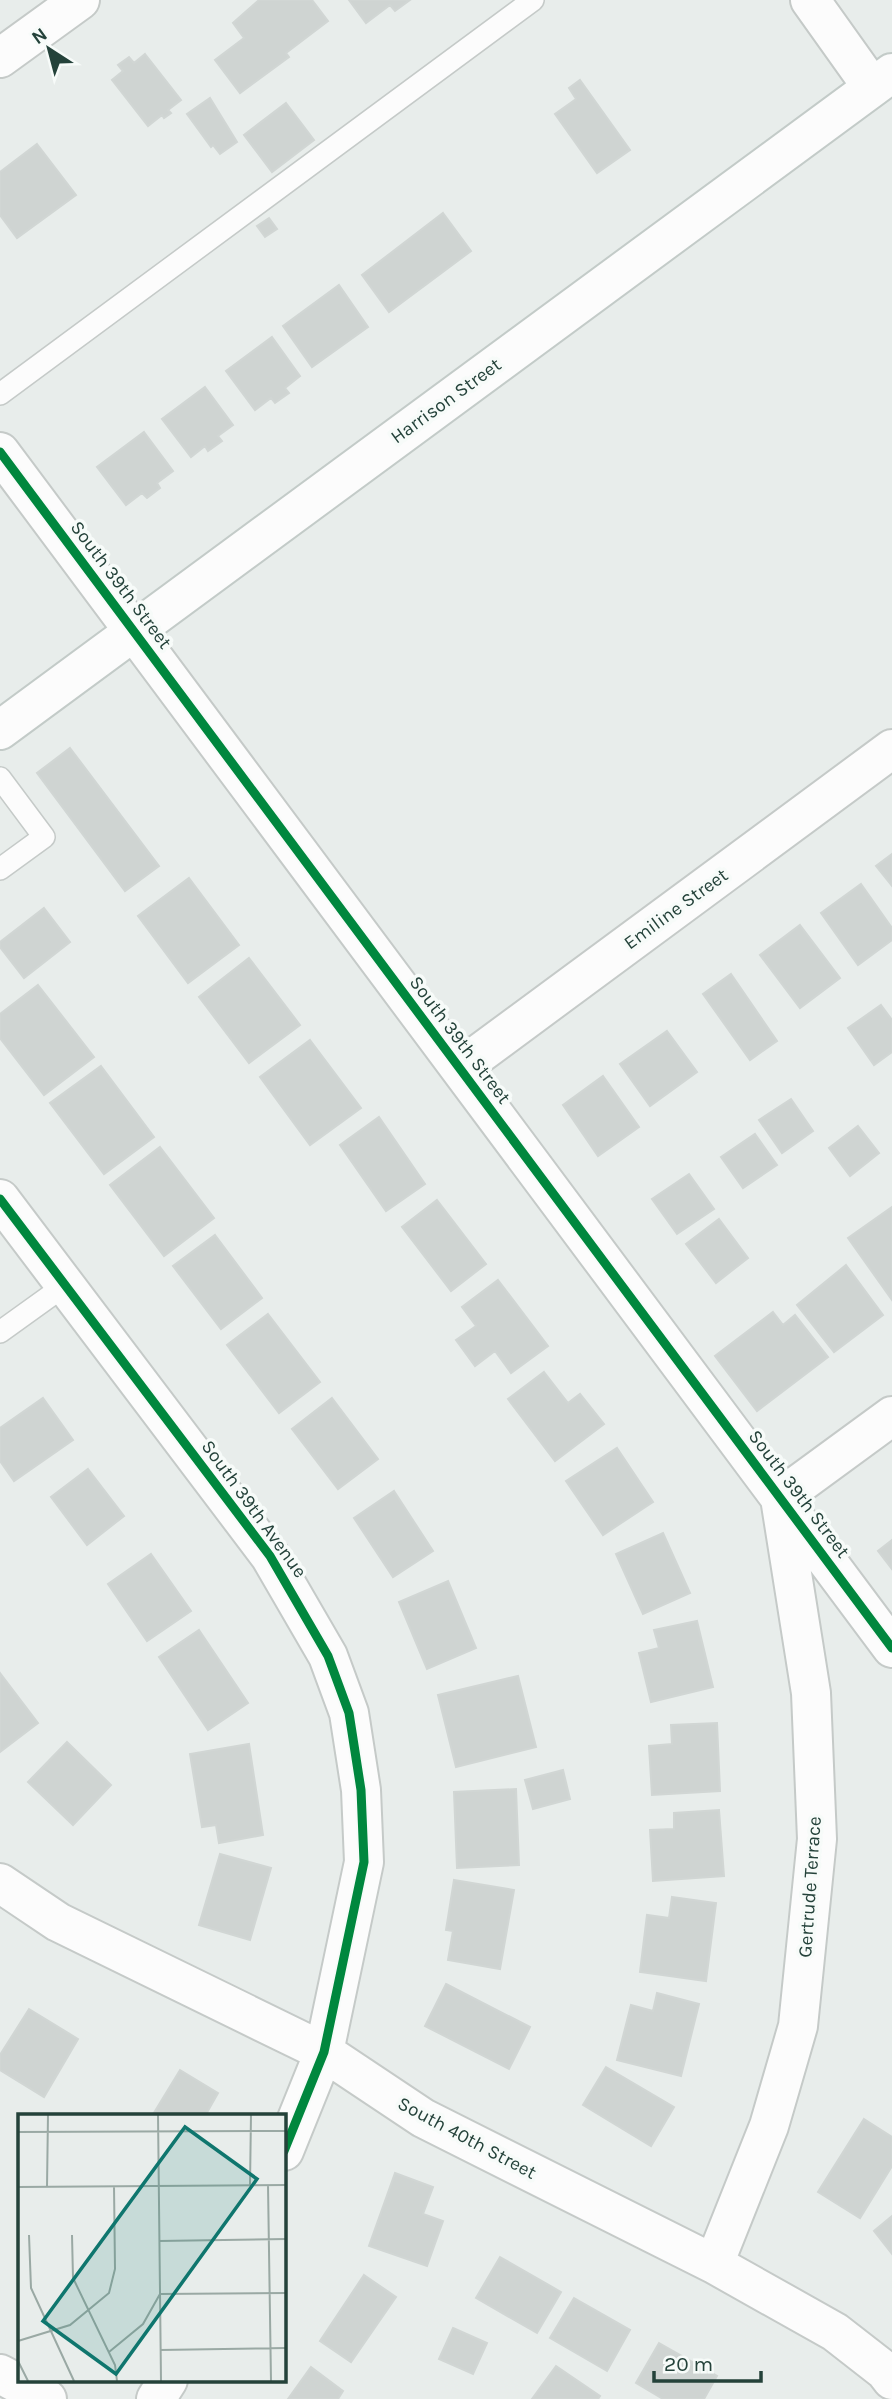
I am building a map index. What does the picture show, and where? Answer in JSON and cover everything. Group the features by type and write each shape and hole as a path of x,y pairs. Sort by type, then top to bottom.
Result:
{"street":[{"path":"0,58 80,0"},
{"path":"810,0 882,80"},
{"name":"Harrison Street","path":"0,730 882,80"},
{"name":"South 39th Street","path":"0,452 892,1648"},
{"name":"Emiline Street","path":"460,1068 892,749"},
{"name":"South 39th Avenue","path":"0,1199 270,1556 328,1656 346,1703 361,1790 364,1862 324,2052 285,2149"},
{"path":"780,1498 892,1416"},
{"name":"Gertrude Terrace","path":"714,2264 769,2126 798,2026 817,1839 811,1693 780,1498"},
{"name":"South 40th Street","path":"0,1883 58,1922 324,2052 423,2118 714,2264 835,2332 885,2371 892,2380"},
{"path":"0,2374 47,2399"},
{"path":"156,2399 167,2382"}],"lane":[{"path":"0,394 533,0"},
{"path":"0,778 44,837 0,869"},
{"path":"0,1332 64,1286"}],"building":[{"path":"259,0 312,0 328,21 286,53 289,57 240,93 215,60 244,38 233,23"},
{"path":"349,0 410,0 395,11 390,5 366,23"},
{"path":"145,54 181,100 168,110 171,113 164,118 162,115 148,126 112,80 123,71 118,65 129,57 134,63"},
{"path":"580,80 630,150 597,173 555,114 576,99 569,88"},
{"path":"210,98 237,142 220,154 213,145 211,147 187,114"},
{"path":"286,103 314,140 272,172 244,135"},
{"path":"37,144 76,195 17,238 0,215 0,172"},
{"path":"443,213 471,251 389,312 362,275"},
{"path":"269,218 277,229 265,237 257,226"},
{"path":"339,285 368,327 312,367 283,326"},
{"path":"272,337 300,376 285,388 289,393 275,403 271,398 255,410 226,371"},
{"path":"205,387 233,425 218,436 222,441 208,451 205,446 191,457 162,419"},
{"path":"144,432 173,471 157,483 160,488 147,498 142,493 126,505 97,467"},
{"path":"70,748 159,866 125,891 37,773"},
{"path":"892,854 892,886 876,866"},
{"path":"189,878 239,945 188,983 138,916"},
{"path":"861,884 892,928 892,940 858,965 821,913"},
{"path":"44,908 70,942 24,978 0,947 0,942"},
{"path":"800,925 840,978 800,1008 760,955"},
{"path":"249,958 300,1025 249,1063 199,997"},
{"path":"731,974 777,1041 750,1060 703,994"},
{"path":"38,985 94,1057 44,1095 0,1038 0,1014"},
{"path":"881,1005 892,1020 892,1052 874,1065 848,1028"},
{"path":"667,1031 697,1072 650,1106 620,1064"},
{"path":"310,1040 361,1108 310,1145 260,1077"},
{"path":"101,1066 154,1137 104,1174 50,1103"},
{"path":"603,1076 639,1127 598,1156 563,1105"},
{"path":"791,1099 813,1131 782,1153 759,1120"},
{"path":"379,1117 425,1184 386,1211 340,1145"},
{"path":"858,1126 879,1153 850,1176 829,1148"},
{"path":"755,1134 777,1165 743,1188 721,1157"},
{"path":"160,1147 214,1218 164,1256 110,1185"},
{"path":"689,1174 714,1209 677,1234 652,1199"},
{"path":"437,1200 486,1264 451,1291 402,1227"},
{"path":"892,1207 892,1300 848,1238"},
{"path":"719,1219 748,1258 716,1283 686,1244"},
{"path":"215,1235 262,1298 221,1329 173,1266"},
{"path":"846,1265 883,1315 834,1352 797,1305"},
{"path":"498,1280 548,1346 511,1373 495,1351 475,1366 456,1340 476,1326 462,1307"},
{"path":"773,1312 783,1325 795,1315 828,1357 757,1411 715,1356"},
{"path":"268,1314 320,1382 279,1413 227,1345"},
{"path":"544,1372 568,1403 580,1394 604,1424 555,1461 508,1399"},
{"path":"43,1398 73,1440 14,1481 0,1461 0,1428"},
{"path":"332,1398 378,1459 338,1489 292,1429"},
{"path":"617,1448 653,1502 603,1535 566,1481"},
{"path":"88,1469 124,1516 87,1545 51,1497"},
{"path":"394,1491 433,1551 393,1577 354,1518"},
{"path":"663,1533 690,1593 643,1614 616,1554"},
{"path":"892,1540 892,1569 878,1551"},
{"path":"151,1554 191,1611 147,1641 108,1584"},
{"path":"448,1581 476,1648 427,1669 399,1602"},
{"path":"697,1621 713,1687 651,1702 639,1653 659,1648 654,1630"},
{"path":"199,1630 248,1703 208,1730 159,1657"},
{"path":"0,1673 38,1723 0,1752"},
{"path":"518,1676 536,1747 456,1767 438,1695"},
{"path":"717,1723 720,1791 652,1795 649,1746 672,1744 671,1725"},
{"path":"67,1742 111,1785 73,1825 28,1782"},
{"path":"249,1744 263,1835 219,1843 216,1825 202,1827 190,1754"},
{"path":"563,1770 570,1799 533,1809 525,1780"},
{"path":"516,1789 519,1865 457,1868 454,1792"},
{"path":"719,1810 724,1876 653,1881 650,1830 674,1829 674,1813"},
{"path":"220,1854 271,1868 250,1940 199,1925"},
{"path":"454,1880 514,1890 500,1969 448,1960 453,1931 446,1930"},
{"path":"672,1897 716,1903 706,1981 640,1972 647,1915 669,1918"},
{"path":"446,1984 530,2027 509,2069 425,2026"},
{"path":"657,1993 699,2004 681,2076 617,2060 631,2005 653,2011"},
{"path":"29,2009 78,2039 44,2097 0,2070 0,2055"},
{"path":"606,2067 674,2107 651,2146 583,2105"},
{"path":"180,2070 218,2093 206,2114 153,2114"},
{"path":"864,2119 892,2137 892,2166 860,2218 818,2192"},
{"path":"395,2173 433,2187 423,2214 443,2221 427,2266 369,2246"},
{"path":"892,2216 892,2254 874,2231"},
{"path":"500,2257 561,2292 537,2333 476,2298"},
{"path":"364,2275 396,2297 351,2362 320,2341"},
{"path":"574,2298 630,2330 607,2371 550,2338"},
{"path":"453,2328 487,2343 473,2374 439,2359"},
{"path":"659,2343 717,2376 704,2399 663,2399 636,2383"},
{"path":"556,2366 600,2396 598,2399 532,2399"},
{"path":"311,2367 343,2391 338,2399 288,2399"}],"cycle path":[{"path":"0,452 892,1648"},
{"path":"0,1199 270,1556 328,1656 349,1713 361,1790 364,1862 324,2052 285,2149"}]}
